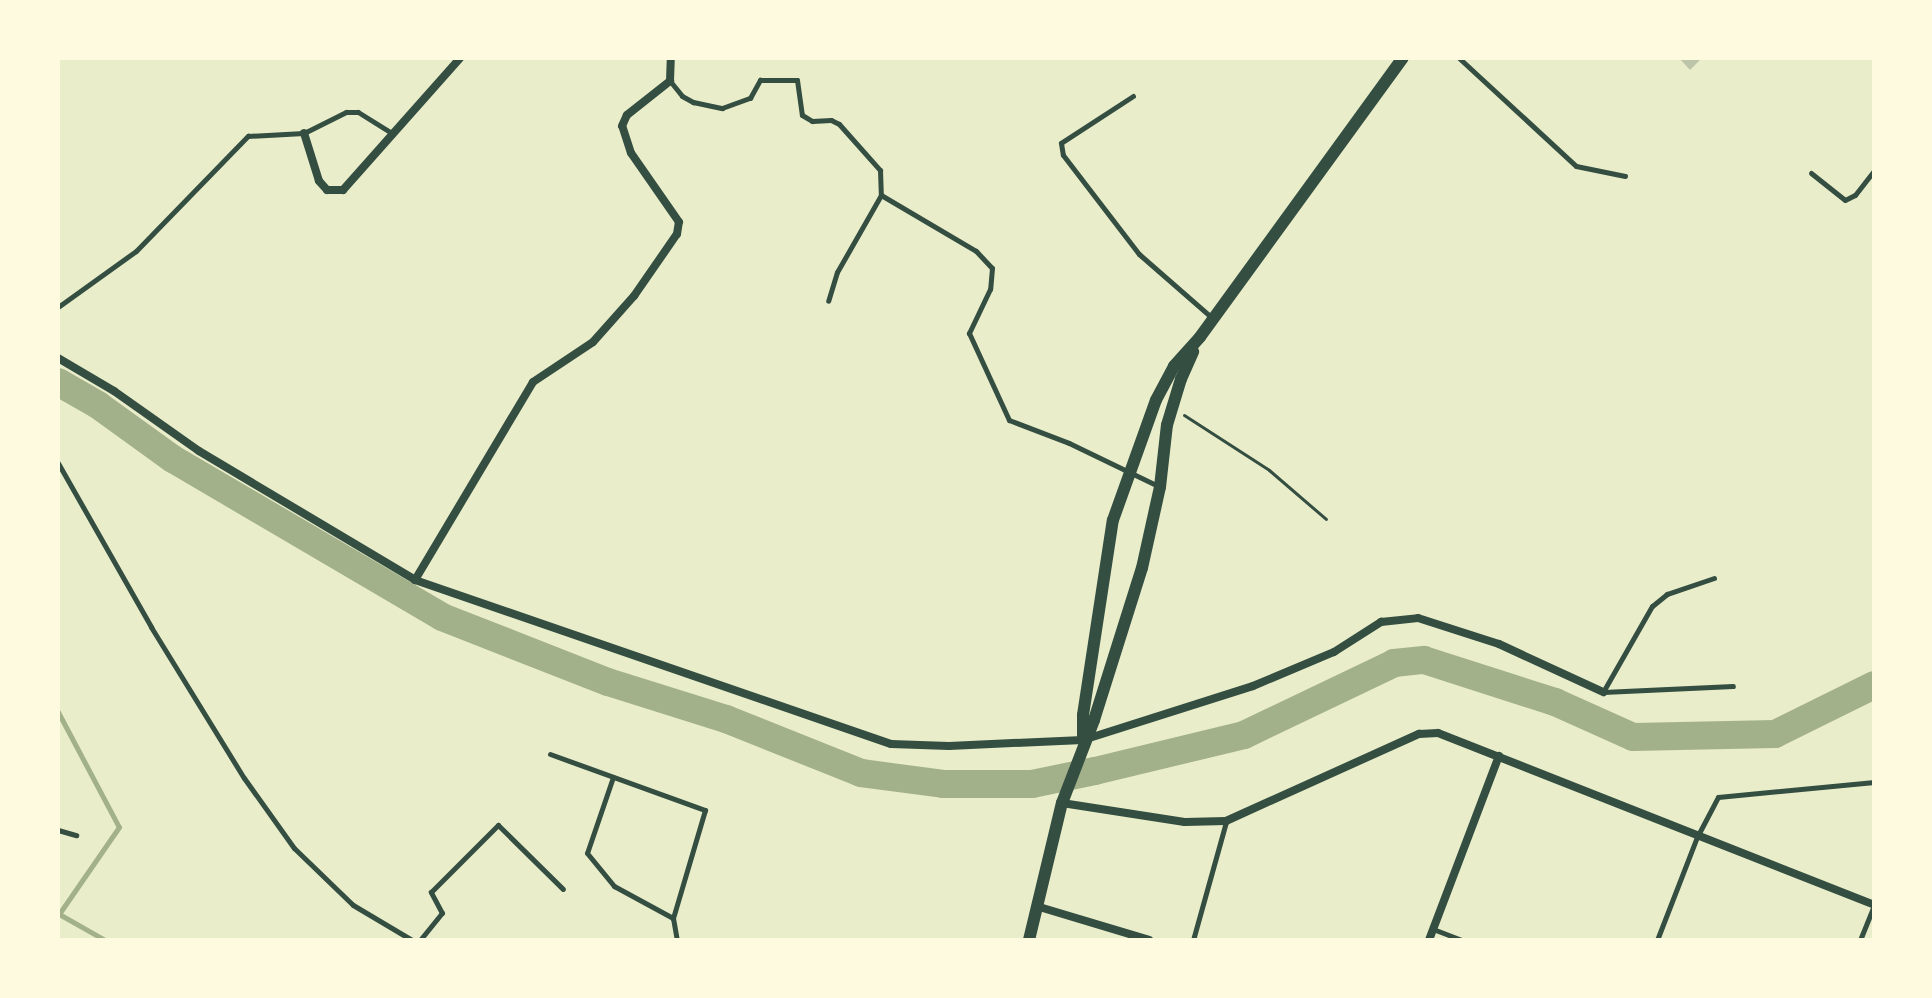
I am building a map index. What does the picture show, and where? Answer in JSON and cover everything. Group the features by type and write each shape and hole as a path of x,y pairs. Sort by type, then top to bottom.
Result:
{"street":[{"path":"304,133 319,181 335,192 350,186 391,133 460,58"},
{"path":"415,580 526,391 555,365 593,342 634,296 677,234 679,222 631,153 622,126 627,115 670,81 671,58"},
{"path":"1083,740 1083,715 1113,520 1156,400 1174,366 1200,337 1403,58"},
{"path":"1029,940 1062,803 1083,740 1094,720 1142,568 1160,487 1172,407 1200,337"},
{"path":"58,358 114,391 199,451 415,580 891,744 949,746 1083,740 1253,686 1334,652 1381,622 1418,618 1499,644 1603,692"},
{"path":"1062,803 1185,822 1226,821 1419,734 1438,733 1874,905"},
{"path":"1429,940 1499,756"},
{"path":"1036,906 1149,940"}],"lane":[{"path":"1459,58 1576,166 1625,176"},
{"path":"670,81 682,96 693,102 722,108 750,98 760,80 797,80 802,115 812,121 839,124 880,170 881,195 837,272 828,301"},
{"path":"1133,96 1061,143 1063,155 1139,254 1213,318"},
{"path":"58,307 136,251 248,136 304,133 346,112 358,112 391,133"},
{"path":"1811,173 1845,200 1855,195 1874,171"},
{"path":"881,195 976,251 992,268 990,289 969,333 1009,420 1160,487"},
{"path":"58,463 213,728 294,848 353,905 412,940"},
{"path":"1603,692 1652,606 1667,594 1714,578"},
{"path":"1603,692 1733,686"},
{"path":"550,754 705,810 673,918 677,940"},
{"path":"613,777 587,853 614,886 673,918"},
{"path":"1657,940 1697,837 1718,797 1874,782"},
{"path":"1193,940 1226,821"},
{"path":"420,940 442,913 431,892 498,825 563,889"},
{"path":"58,830 76,835"},
{"path":"1860,940 1874,905"},
{"path":"1433,929 1461,940"}],"path":[{"path":"1172,407 1269,470 1326,519"}],"building":[{"path":"1679,58 1702,58 1690,70"}],"waterway":[{"path":"58,382 98,405 173,459 442,617 608,682 726,719 861,773 943,784 1032,784 1244,735 1394,663 1424,660 1555,702 1633,737 1775,734 1874,685"},
{"path":"58,712 119,827 59,914 105,940"}]}
